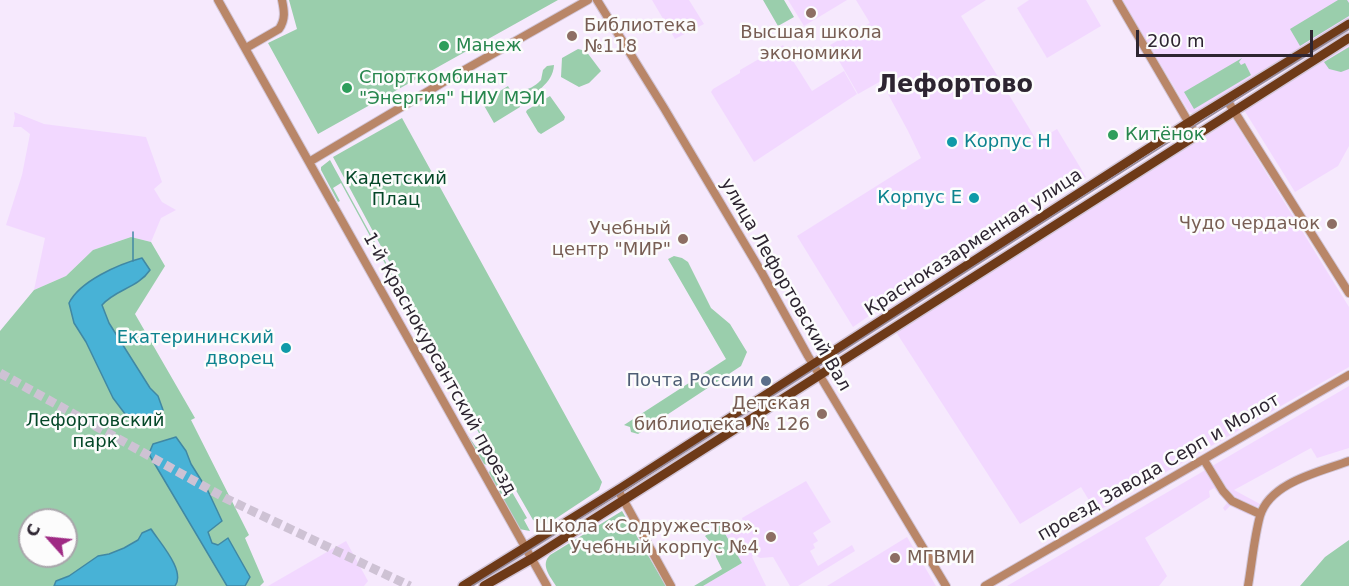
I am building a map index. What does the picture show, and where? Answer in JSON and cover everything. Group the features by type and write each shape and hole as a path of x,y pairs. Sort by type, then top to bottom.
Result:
{"main road":[{"name":"Красноказарменная улица","path":"531,559 1188,123 1349,24"},
{"name":"Красноказарменная улица","path":"525,548 1196,135 1349,38"},
{"path":"463,586 525,548"},
{"path":"484,586 531,559"}],"street":[{"name":"1-й Краснокурсантский проезд","path":"218,0 547,586"},
{"path":"246,48 283,24 285,11 282,0"},
{"path":"309,162 588,0"},
{"name":"улица Лефортовский Вал","path":"597,0 748,250 816,370 946,586"},
{"path":"1117,0 1196,135"},
{"path":"1227,100 1349,293"},
{"name":"проезд Завода Серп и Молот","path":"985,586 1349,375"},
{"path":"1204,460 1232,501 1260,514"},
{"path":"1248,586 1260,514 1272,497 1287,486 1349,461"},
{"path":"618,490 671,586"}],"shaded area":[{"path":"652,0 689,0 704,24 675,39"},
{"name":"Высшая школа экономики","path":"788,0 847,0 804,26"},
{"path":"856,0 986,0 961,16 1037,141 1057,129 1086,177 938,270 929,269 924,278 853,327 797,236 921,158 881,81 858,94 830,45 870,23"},
{"path":"1029,0 1086,0 1101,26 1047,58 1017,8"},
{"path":"1122,0 1349,0 1349,20 1195,114 1189,112"},
{"path":"783,45 812,91 844,71 857,94 754,162 711,92 740,73 740,70"},
{"path":"1349,45 1349,146 1338,166 1295,192 1244,110"},
{"path":"14,112 44,124 146,137 162,182 154,189 162,202 176,210 161,218 151,242 131,237 93,250 66,276 34,290 45,238 6,225 22,175 30,134 21,127 13,127"},
{"path":"1233,119 1349,307 1349,367 1096,512 1081,487 1020,524 896,332"},
{"path":"1349,386 1349,448 1317,458 1311,448 1234,490 1260,504 1249,515 1230,506 1225,511 1223,508 1227,503 1214,488 1209,491 1210,497 1145,538 1167,576 1159,586 1007,586"},
{"name":"Школа «Содружество». Учебный корпус №4","path":"806,481 831,522 813,533 818,541 813,544 815,548 810,551 818,566 852,545 855,551 798,586 790,586 773,557 760,558 754,554 752,557 766,586 703,586 742,563 724,532 743,521 742,518"},
{"path":"907,537 936,586 827,586"},
{"path":"346,541 368,581 364,586 268,586"}],"green space":[{"name":"Спорткомбинат \"Энергия\" НИУ МЭИ","path":"289,0 558,0 318,134 268,43 297,29"},
{"path":"763,0 784,0 794,17 778,26"},
{"path":"1338,0 1347,0 1349,16 1300,46 1290,29"},
{"path":"1349,47 1349,69 1341,72 1329,69 1324,62"},
{"path":"578,49 586,51 601,71 589,83 579,87 561,77 562,58"},
{"path":"1242,58 1239,62 1241,65 1245,63 1251,75 1194,109 1184,92"},
{"path":"554,65 547,83 521,103 517,101 520,107 494,123 482,102 508,86 514,97 513,89 532,87 541,80 543,70 547,66"},
{"path":"550,96 565,117 564,120 541,134 526,112"},
{"name":"Кадетский Плац","path":"402,118 602,482 599,490 546,525 533,520 454,382 333,157"},
{"path":"330,160 424,335 341,183 333,188 340,201 338,202 321,170 321,167"},
{"name":"Лефортовский парк","path":"131,237 151,242 165,266 135,314 195,418 191,420 249,535 245,538 264,582 260,586 0,586 0,331 34,290 66,276 93,250"},
{"path":"674,256 688,262 711,308 730,324 747,352 741,366 638,434 631,432 630,427 624,425 726,359 668,259"},
{"path":"450,377 495,460 487,465 482,463 464,430 476,447 484,443"},
{"path":"497,466 527,518 524,520 530,531 519,529 489,473"},
{"path":"622,511 666,586 556,586 546,567 550,555"},
{"path":"720,525 742,563 703,586 694,586 722,569 716,557 715,548 705,536"},
{"path":"1349,540 1349,586 1300,586 1325,557"}],"water":[{"path":"142,258 150,270 145,276 102,305 109,323 150,388 158,396 163,410 156,418 135,427 113,398 86,342 74,323 69,303 74,295 101,274"},
{"path":"176,437 208,491 222,521 208,532 212,543 218,545 228,538 250,577 245,586 227,586 150,456 153,444"},
{"path":"151,529 175,565 177,580 175,586 54,586 56,581 69,576 98,556 124,548 138,540 142,533"}],"waterway":[{"path":"133,232 133,261"}],"tunnel":[{"path":"0,373 225,498 410,586"}],"tram line":[{"path":"472,586 1349,29"}],"place":[{"name":"Высшая школа экономики","path":"811,13"},
{"name":"Библиотека №118","path":"572,36"},
{"name":"Манеж","path":"444,46"},
{"name":"Спорткомбинат \"Энергия\" НИУ МЭИ","path":"347,88"},
{"name":"Китёнок","path":"1113,135"},
{"name":"Корпус Н","path":"952,142"},
{"name":"Корпус Е","path":"974,198"},
{"name":"Чудо чердачок","path":"1332,224"},
{"name":"Учебный центр \"МИР\"","path":"683,239"},
{"name":"Екатерининский дворец","path":"286,348"},
{"name":"Почта России","path":"766,381"},
{"name":"Детская библиотека № 126","path":"822,414"},
{"name":"Школа «Содружество». Учебный корпус №4","path":"771,537"},
{"name":"МГВМИ","path":"895,558"}],"district":[{"name":"Лефортово","path":"955,86"}]}
